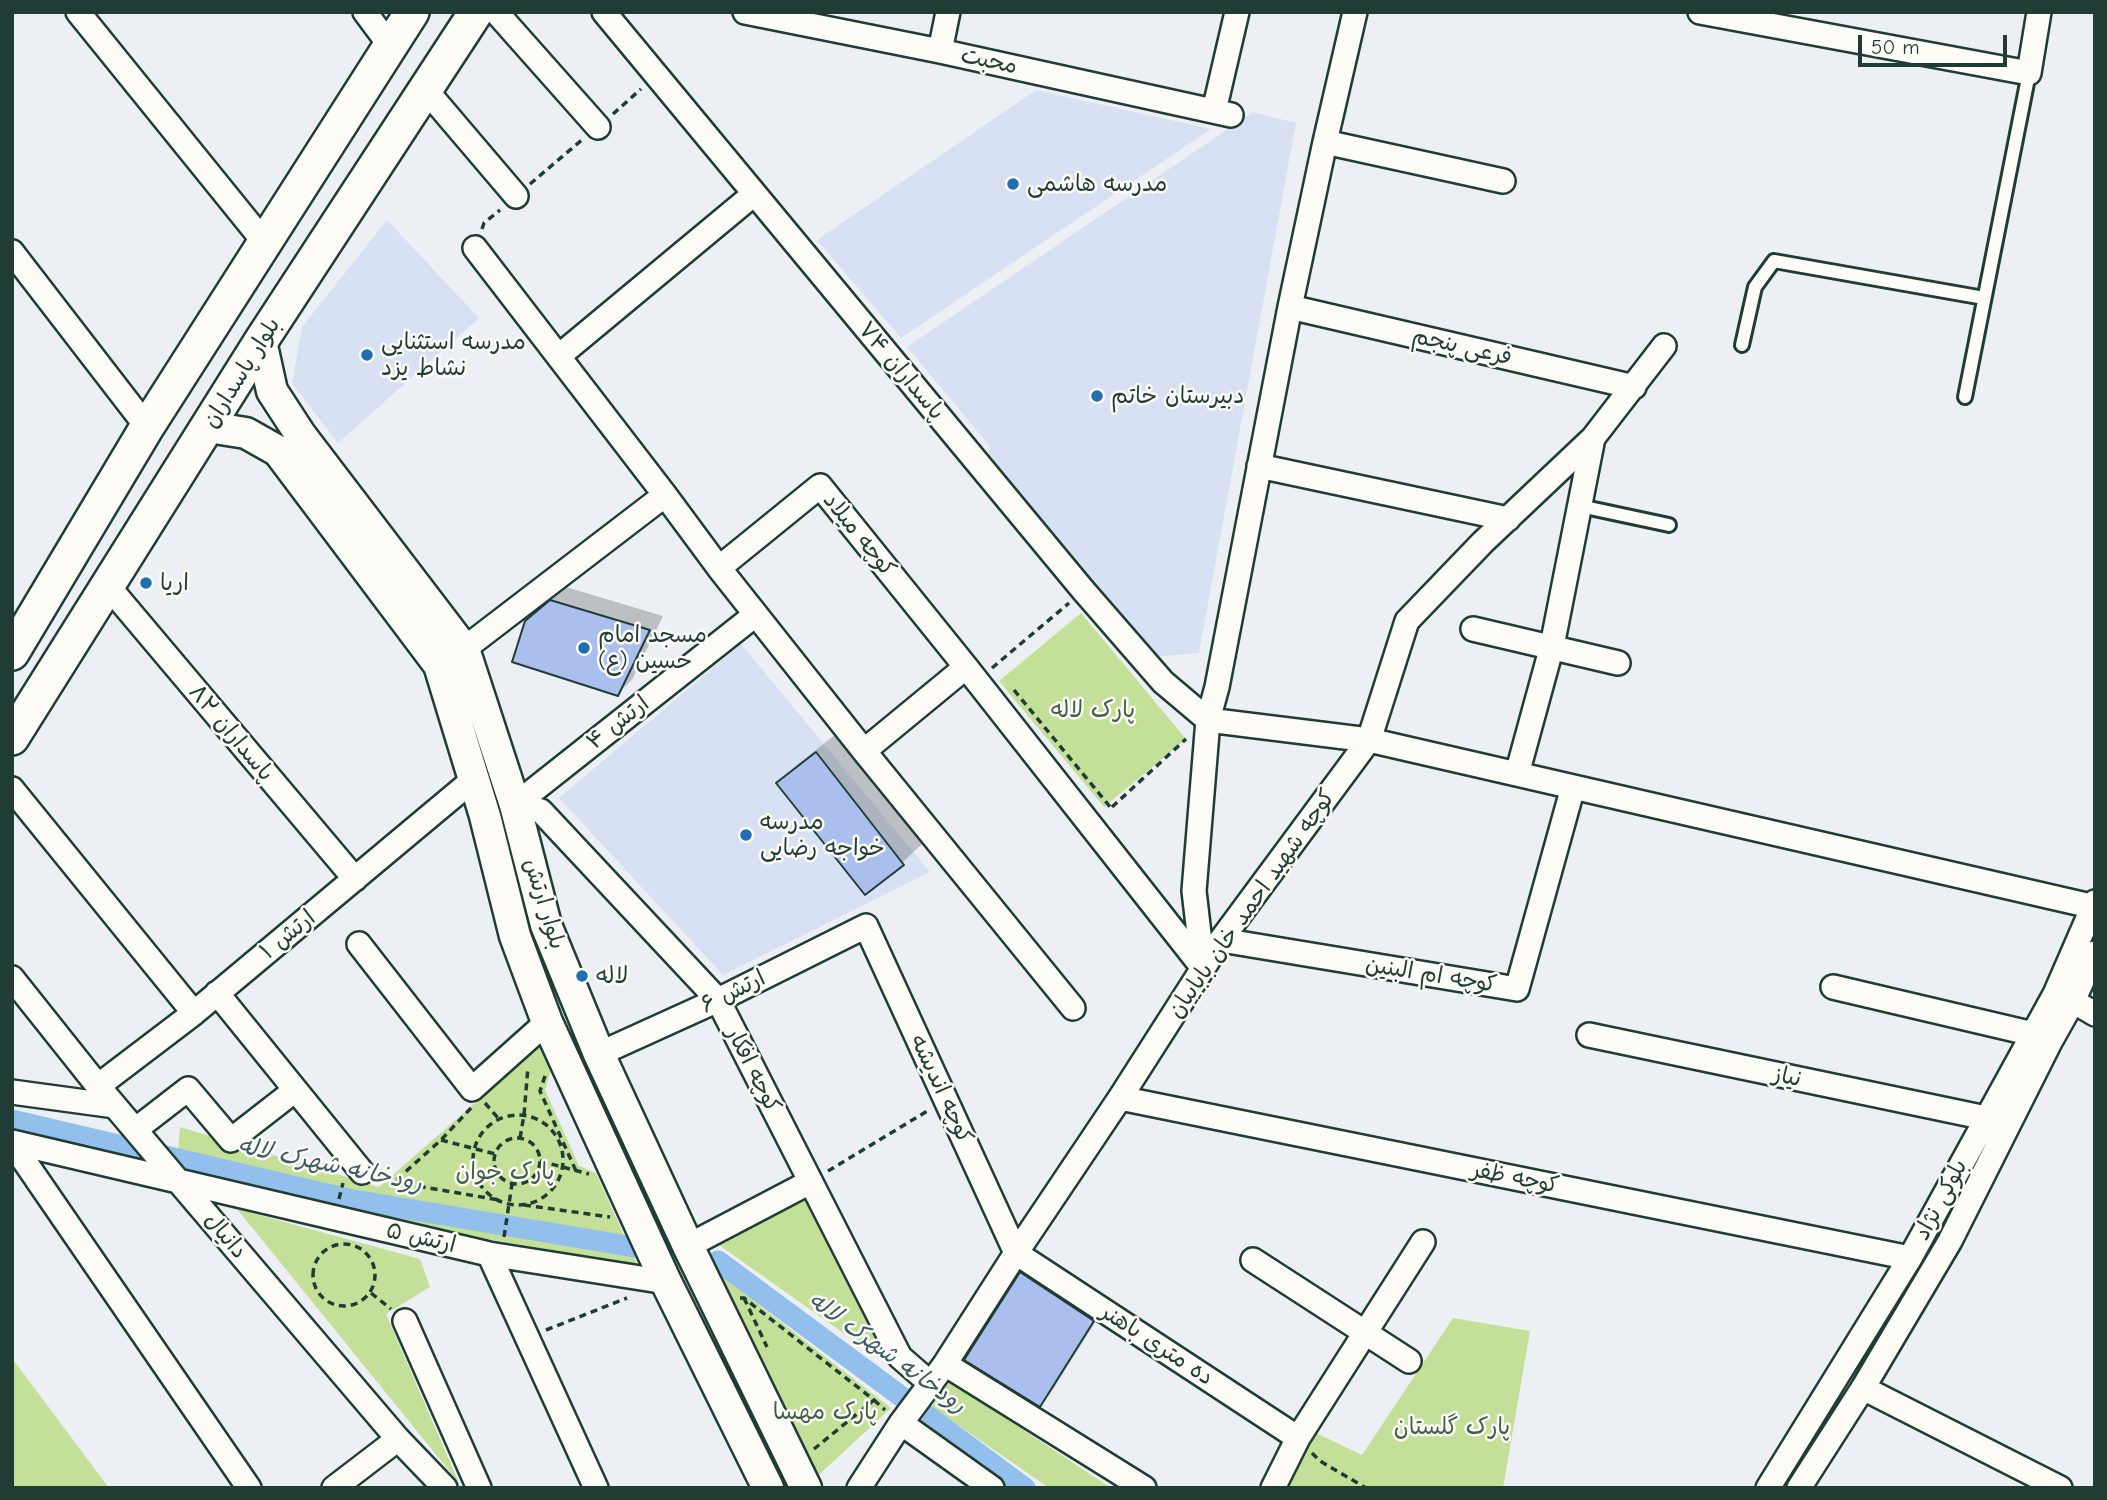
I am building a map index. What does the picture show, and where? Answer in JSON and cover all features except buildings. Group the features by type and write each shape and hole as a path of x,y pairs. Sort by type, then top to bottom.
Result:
{"main road":[{"path":"17,630 412,12"},
{"name":"بلوار پاسداران","path":"15,729 261,341 476,12"}],"street":[{"path":"78,12 265,243"},
{"path":"365,12 391,47"},
{"path":"496,12 598,127"},
{"name":"پاسداران ۷۴","path":"604,12 1083,590 1163,682 1208,720"},
{"name":"محبت","path":"745,12 940,51 1223,113 1237,12"},
{"path":"940,51 948,12"},
{"path":"1203,968 1194,891 1208,720 1217,687 1290,307 1355,12"},
{"path":"1700,12 2029,73 2039,12"},
{"path":"425,89 516,196"},
{"path":"1325,142 1503,181"},
{"path":"559,356 754,194"},
{"path":"475,248 755,615 1073,1008"},
{"path":"12,252 147,427"},
{"name":"فرعی پنجم","path":"1290,307 1634,387"},
{"name":"بلوار ارتش","path":"261,341 272,391 300,434 464,649 515,805 546,925 598,1054 806,1488"},
{"name":"کوچه شهید احمد خان باباییان","path":"859,1488 945,1364 1221,940 1368,740 1407,621 1507,519 1593,438 1664,346"},
{"name":"بلوار ارتش","path":"208,427 246,433 278,451 439,665 485,816 515,936 547,1022 666,1282 768,1488"},
{"path":"1517,774 1552,646 1593,438"},
{"path":"1259,466 1507,519"},
{"name":"کوچه میلاد","path":"719,568 820,486 1203,968"},
{"path":"464,649 665,495"},
{"name":"پاسداران ۸۲","path":"108,586 355,880"},
{"name":"ارتش ۴","path":"515,805 755,615"},
{"path":"1473,629 1618,663"},
{"path":"864,751 972,674"},
{"path":"1208,720 1368,740 2094,905"},
{"name":"ارتش ۱","path":"98,1086 194,1013 474,779"},
{"name":"کوچه ام البنین","path":"1221,940 1517,989 1573,788"},
{"path":"12,789 194,1013"},
{"path":"485,816 515,805"},
{"name":"کوچه افکار","path":"515,805 541,811 718,1000 900,1357 928,1388"},
{"name":"بلوکی نژاد","path":"2064,997 2094,905"},
{"name":"ارتش ۶","path":"598,1054 718,1000 866,926"},
{"name":"کوچه اندیشه","path":"866,926 1016,1253"},
{"path":"359,944 472,1089 547,1022"},
{"name":"بلوکی نژاد","path":"1799,1488 1863,1388 1950,1241 2041,1038 2064,997 2095,953"},
{"name":"دانیال","path":"12,978 115,1107 398,1439 445,1488"},
{"path":"1833,987 2041,1038"},
{"path":"217,993 362,1172"},
{"path":"2064,997 2095,1014"},
{"name":"نیاز","path":"1589,1035 1986,1118"},
{"name":"بلوکی نژاد","path":"1768,1488 1910,1258 1986,1118 2041,1038"},
{"path":"141,1137 188,1089 231,1140 295,1091"},
{"path":"12,1092 115,1107"},
{"name":"کوچه ظفر","path":"1120,1098 1910,1258"},
{"path":"12,1143 249,1488"},
{"name":"ارتش ۵","path":"12,1143 172,1174 496,1255 666,1282"},
{"path":"688,1246 810,1182"},
{"path":"1273,1488 1298,1438 1423,1242"},
{"name":"ده متری باهنر","path":"1016,1253 1298,1438"},
{"path":"496,1255 528,1337 596,1488"},
{"path":"1252,1260 1409,1361"},
{"path":"405,1321 479,1488"},
{"path":"945,1364 1144,1488"},
{"path":"1863,1388 2060,1488"},
{"path":"905,1419 970,1479 992,1488"},
{"path":"334,1488 398,1439"}],"lane":[{"path":"1965,397 2029,73"},
{"path":"1742,345 1755,288 1774,261 1984,299"},
{"path":"1580,506 1669,525"}],"path":[{"path":"475,248 484,223 656,76"},
{"path":"972,674 1083,590"},
{"path":"1011,687 1111,808 1208,720"},
{"path":"519,1068 529,1061 520,1138"},
{"path":"547,1066 540,1091 576,1171"},
{"path":"810,1182 946,1100"},
{"path":"472,1106 441,1140 394,1182 521,1205 611,1217 606,1207"},
{"path":"499,1200 480,1184 473,1160 475,1148 488,1126 511,1115 524,1115 538,1119 550,1128 558,1139 562,1166 558,1181 548,1193 536,1201 521,1205"},
{"path":"520,1138 533,1143 537,1149 540,1168 531,1180 512,1184 495,1169 495,1154 505,1141 520,1138"},
{"path":"441,1140 495,1154"},
{"path":"540,1161 592,1175"},
{"path":"496,1255 512,1184"},
{"path":"351,1244 368,1254 376,1273 374,1283 371,1293 356,1306 336,1307 319,1296 312,1278 316,1258 332,1245 351,1244"},
{"path":"528,1337 628,1297"},
{"path":"768,1348 744,1298 874,1400 815,1450 809,1437"},
{"path":"1298,1438 1320,1461 1366,1488"}],"shaded area":[{"name":"مدرسه هاشمی","path":"1036,90 1211,129 901,338 817,240"},
{"name":"دبیرستان خاتم","path":"1253,112 1296,123 1199,653 1153,657 989,463 989,445 907,347"},
{"name":"مدرسه استثنایی نشاط یزد","path":"387,220 479,318 338,443 292,383 302,327"},
{"name":"مدرسه خواجه رضایی","path":"741,644 930,872 723,975 559,798"}],"green space":[{"name":"پارک لاله","path":"1081,613 1186,739 1104,807 999,681"},
{"name":"پارک جوان","path":"541,1045 552,1067 545,1090 579,1166 596,1173 637,1264 361,1218 194,1172 178,1150 180,1127 379,1187"},
{"path":"806,1198 894,1369 719,1245"},
{"path":"237,1209 420,1259 430,1287 386,1314 459,1483"},
{"name":"پارک مهسا","path":"713,1269 891,1408 811,1482"},
{"name":"پارک گلستان","path":"1453,1318 1530,1331 1503,1488 1283,1488 1316,1433 1362,1455"},
{"path":"12,1358 109,1488 12,1488"},
{"path":"948,1380 1111,1488 1049,1488 932,1407"}],"waterway":[{"name":"رودخانه شهرک لاله","path":"12,1120 348,1199 640,1248"},
{"name":"رودخانه شهرک لاله","path":"718,1261 1025,1488"}],"place":[{"name":"مدرسه هاشمی","path":"1013,184"},
{"name":"مدرسه استثنایی نشاط یزد","path":"367,355"},
{"name":"دبیرستان خاتم","path":"1097,396"},
{"name":"اریا","path":"146,583"},
{"name":"مسجد امام حسین (ع)","path":"584,648"},
{"name":"مدرسه خواجه رضایی","path":"746,835"},
{"name":"لاله","path":"582,976"}]}
